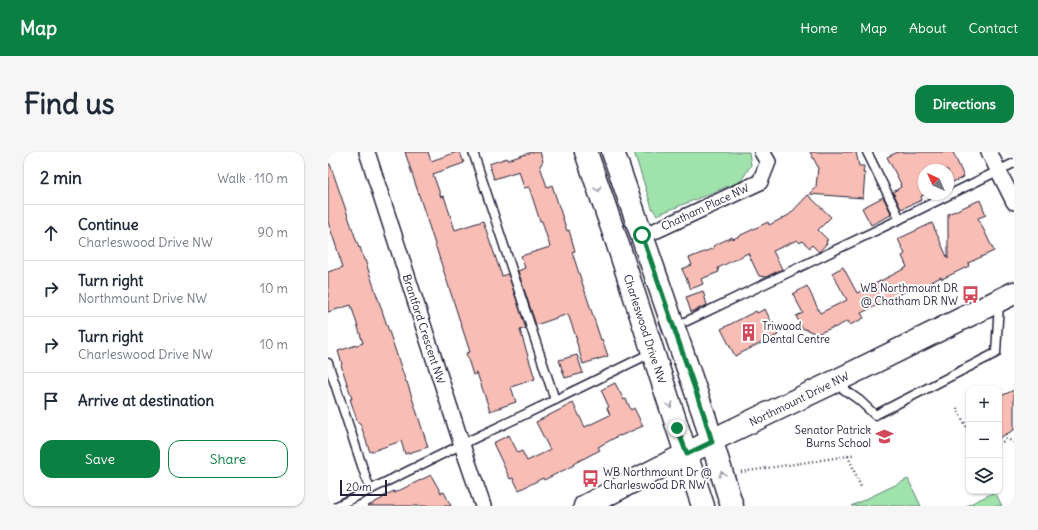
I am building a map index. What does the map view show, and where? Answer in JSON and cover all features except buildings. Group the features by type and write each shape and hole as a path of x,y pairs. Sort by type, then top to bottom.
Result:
{"street":[{"name":"Brantford Crescent NW","path":"367,152 483,506"},
{"name":"Charleswood Drive NW","path":"586,152 703,506"},
{"path":"613,152 704,415 732,506"},
{"name":"Chatham Place NW","path":"642,235 657,230 760,182 768,162 762,152"},
{"path":"989,152 1014,202"},
{"name":"Northmount Drive NW","path":"585,506 1007,296"}],"lane":[{"path":"473,152 555,400"},
{"path":"867,152 900,219"},
{"path":"687,321 1014,163"},
{"path":"834,382 859,400 875,415 996,353 1007,296"},
{"path":"338,506 653,352"},
{"path":"328,362 370,490"}],"path":[{"path":"957,408 966,426"},
{"path":"1002,442 1007,439 1013,441"},
{"path":"736,472 855,454"},
{"path":"848,456 861,487"}],"green space":[{"path":"634,152 749,152 751,165 741,181 657,215 652,208"},
{"path":"908,479 921,506 851,506"},
{"path":"991,494 996,494 1002,506 966,506"}],"place":[{"name":"WB Northmount DR @ Chatham DR NW","path":"971,294"},
{"name":"Triwood Dental Centre","path":"749,332"},
{"name":"Senator Patrick Burns School","path":"884,436"},
{"name":"WB Northmount Dr @ Charleswood DR NW","path":"590,478"}],"route":[{"path":"642,235 712,442 687,454 677,428"}]}
